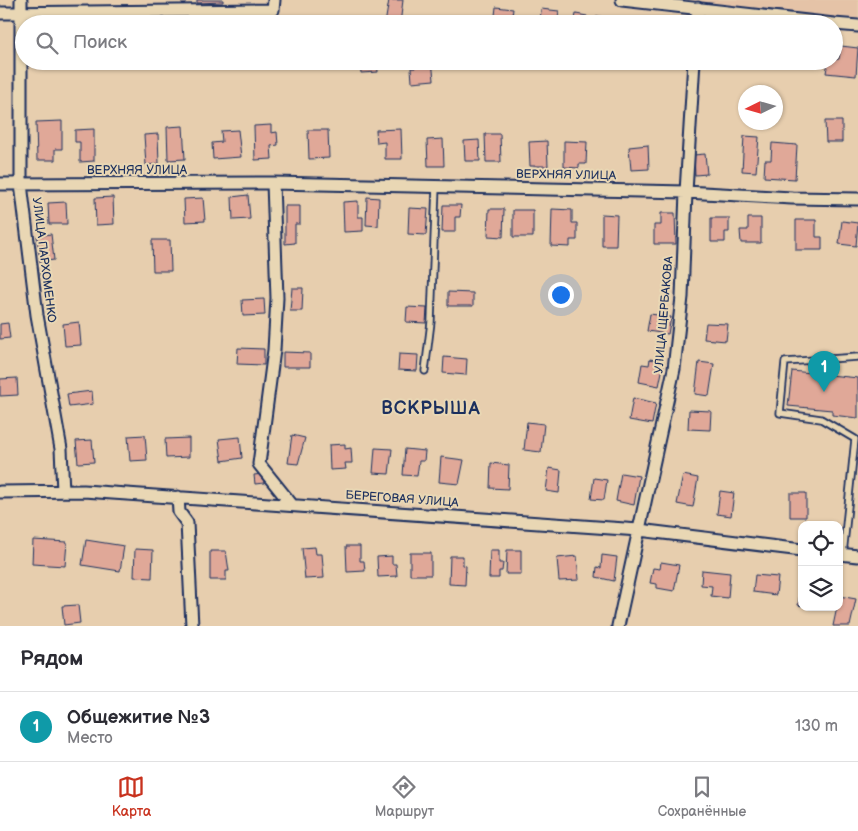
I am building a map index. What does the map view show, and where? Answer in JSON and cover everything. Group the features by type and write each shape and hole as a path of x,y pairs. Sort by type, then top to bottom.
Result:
{"street":[{"name":"УЛИЦА ПАРХОМЕНКО","path":"21,0 21,13"},
{"path":"0,13 273,10 274,0"},
{"path":"622,0 758,15"},
{"path":"698,8 698,15"},
{"path":"843,25 858,26"},
{"name":"УЛИЦА ПАРХОМЕНКО","path":"21,70 21,184 37,316 60,449 64,491"},
{"name":"УЛИЦА ЩЕРБАКОВА","path":"618,626 674,369 682,297 693,70"},
{"path":"273,183 277,298 274,350 259,464 292,505"},
{"name":"ВЕРХНЯЯ УЛИЦА","path":"0,184 273,183 686,192 792,198 858,199"},
{"name":"БЕРЕГОВАЯ УЛИЦА","path":"0,492 64,491 178,497 639,530 798,550"},
{"path":"178,497 179,512 187,523 192,626"},
{"path":"843,554 858,556"}],"lane":[{"path":"425,371 431,322 436,186"},
{"path":"843,538 855,439 821,419 780,413 785,362 858,357"}],"shaded area":[{"path":"689,0 858,0 858,20 843,18 843,15 814,15"}],"building":[{"path":"197,0 223,0 223,2 197,3"},
{"path":"389,0 403,0 401,15 386,15"},
{"path":"496,7 513,9 512,15 495,15"},
{"path":"541,9 559,11 558,15 541,15"},
{"path":"843,46 858,48 856,76 826,73 826,70 843,70"},
{"path":"361,70 378,70 378,72 361,73"},
{"path":"411,70 433,70 434,80 412,82"},
{"path":"62,121 62,149 55,149 55,160 37,160 36,122"},
{"path":"825,121 842,121 842,142 826,142"},
{"path":"271,125 271,133 277,132 278,145 271,146 272,159 255,160 254,126"},
{"path":"183,126 185,159 168,160 167,127"},
{"path":"94,129 94,161 80,162 80,142 75,142 75,130"},
{"path":"401,129 402,159 385,159 385,142 377,143 376,130"},
{"path":"238,130 241,157 213,159 212,143 222,142 221,131"},
{"path":"308,130 328,130 329,158 309,159"},
{"path":"158,134 159,164 146,165 144,135"},
{"path":"485,134 500,134 501,162 486,162"},
{"path":"744,136 759,137 756,172 742,171"},
{"path":"443,139 444,166 428,166 427,140"},
{"path":"479,140 480,161 465,161 464,141"},
{"path":"547,141 548,166 530,166 529,142"},
{"path":"564,141 587,142 586,164 579,164 579,168 564,167"},
{"path":"772,143 797,145 795,179 764,177 765,160 771,160"},
{"path":"648,145 649,169 631,170 629,147"},
{"path":"705,154 707,174 695,175 694,155"},
{"path":"248,195 250,219 233,220 232,197"},
{"path":"113,197 114,224 96,225 95,198"},
{"path":"367,197 379,198 378,226 366,225"},
{"path":"203,198 205,221 185,222 184,199"},
{"path":"358,201 358,217 363,217 363,231 344,232 343,202"},
{"path":"66,202 67,224 49,224 48,203"},
{"path":"443,205 461,205 460,217 455,217 455,232 442,232"},
{"path":"285,206 300,206 300,224 295,224 295,243 285,244"},
{"path":"409,208 428,209 426,235 408,234"},
{"path":"489,209 504,209 503,237 488,236"},
{"path":"552,209 572,210 572,223 577,223 577,240 570,240 570,247 551,246"},
{"path":"513,210 533,210 533,237 513,237"},
{"path":"661,213 675,213 676,244 654,244 654,225 661,225"},
{"path":"602,214 617,215 616,246 602,246"},
{"path":"711,218 729,218 729,232 725,232 725,242 711,242"},
{"path":"748,218 761,218 761,243 741,243 740,230 748,230"},
{"path":"796,220 816,220 816,237 822,237 822,250 796,250"},
{"path":"842,221 858,223 856,246 839,244"},
{"path":"51,234 54,260 40,262 37,236"},
{"path":"152,240 170,240 171,271 153,271"},
{"path":"292,288 303,288 302,311 290,311"},
{"path":"448,292 473,293 473,306 448,306"},
{"path":"264,299 265,315 243,316 242,300"},
{"path":"407,307 427,308 426,323 406,322"},
{"path":"650,314 671,317 668,334 647,331"},
{"path":"79,322 81,345 65,346 63,324"},
{"path":"8,323 10,338 0,339 0,324"},
{"path":"706,323 728,324 726,341 704,339"},
{"path":"238,348 264,349 264,365 237,364"},
{"path":"283,352 310,353 310,367 283,367"},
{"path":"399,354 418,355 417,371 398,370"},
{"path":"444,357 467,359 466,375 443,373"},
{"path":"650,359 664,362 659,386 639,382 642,364 649,365"},
{"path":"699,362 714,364 709,396 695,394"},
{"path":"792,371 858,378 858,418 832,415 832,410 788,406"},
{"path":"17,378 18,395 0,396 0,379"},
{"path":"92,391 93,404 69,407 67,394"},
{"path":"633,398 656,403 652,424 629,420"},
{"path":"689,410 711,411 710,430 688,429"},
{"path":"527,422 544,424 541,452 524,450"},
{"path":"145,435 147,460 130,461 128,436"},
{"path":"292,435 305,438 298,464 288,463"},
{"path":"240,437 242,458 222,461 219,439"},
{"path":"189,438 189,457 166,458 165,439"},
{"path":"92,440 94,462 78,463 76,441"},
{"path":"345,444 345,449 351,448 352,463 345,463 346,469 330,470 329,445"},
{"path":"375,448 392,449 389,474 373,473"},
{"path":"405,449 425,451 424,461 419,461 417,476 403,475"},
{"path":"441,457 464,460 459,484 439,482"},
{"path":"491,463 509,465 508,489 490,488"},
{"path":"549,468 561,470 559,493 546,491"},
{"path":"621,473 639,476 634,505 616,501"},
{"path":"263,474 264,483 255,484 254,475"},
{"path":"683,475 698,478 693,507 677,504"},
{"path":"594,478 607,480 604,500 591,499"},
{"path":"720,491 734,493 731,516 717,514"},
{"path":"790,493 806,493 806,517 790,517"},
{"path":"33,540 67,542 65,566 32,564"},
{"path":"86,540 124,546 120,571 82,565"},
{"path":"346,546 360,546 360,561 364,561 365,571 347,572"},
{"path":"315,547 316,554 322,554 324,578 305,579 302,548"},
{"path":"135,549 153,550 152,578 134,577"},
{"path":"490,550 499,550 499,563 503,563 502,571 499,571 499,578 489,578"},
{"path":"507,550 521,550 521,574 506,574"},
{"path":"210,551 226,551 229,571 226,571 226,580 210,580"},
{"path":"410,553 431,553 431,575 410,575"},
{"path":"602,555 617,557 614,581 596,577 597,567 601,568"},
{"path":"392,556 392,564 396,564 397,576 378,577 377,557"},
{"path":"450,556 463,556 463,565 466,566 465,585 449,584"},
{"path":"577,556 579,580 559,581 557,558"},
{"path":"661,562 679,565 674,591 657,588 657,584 650,583 653,568 660,569"},
{"path":"702,570 730,573 728,598 711,596 712,586 701,585"},
{"path":"755,575 778,577 776,595 753,592"},
{"path":"843,597 856,599 850,626 833,626 836,611 843,611"},
{"path":"78,605 80,623 64,625 62,606"}],"place":[{"name":"Общежитие №3","path":"824,392"}],"district":[{"name":"ВСКРЫША","path":"431,408"}]}
